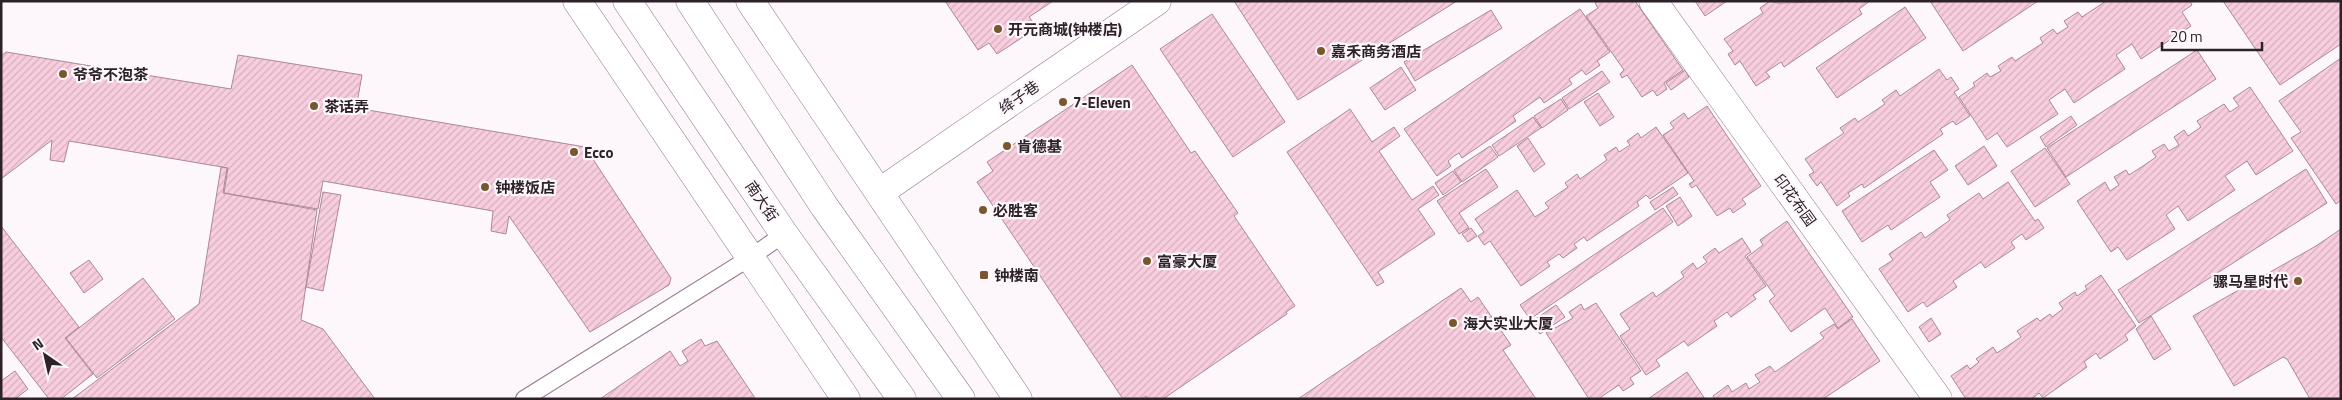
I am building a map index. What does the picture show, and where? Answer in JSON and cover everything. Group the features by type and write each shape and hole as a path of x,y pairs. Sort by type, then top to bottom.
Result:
{"street":[{"path":"577,1 846,399"},
{"name":"南大街","path":"627,1 784,234 902,399"},
{"path":"690,1 824,206 961,399"},
{"path":"750,1 1018,399"},
{"name":"绛子巷","path":"880,192 1156,1"},
{"name":"印花布园","path":"1653,1 1938,399"}],"lane":[{"path":"524,399 751,257 784,234"}],"building":[{"name":"开元商城(钟楼店)","path":"945,1 1053,1 1029,17 1036,26 1032,31 997,54 989,43 978,50"},
{"name":"嘉禾商务酒店","path":"1234,1 1457,1 1298,100"},
{"path":"1598,1 1635,1 1683,70 1664,83 1667,89 1657,96 1653,90 1642,97 1627,75 1622,78 1620,74 1624,70 1586,16 1598,8 1595,3"},
{"path":"1695,1 1727,1 1705,16"},
{"path":"1770,1 1778,3 1870,1 1859,9 1862,14 1784,67 1781,62 1766,72 1770,77 1756,86 1740,61 1735,65 1728,54 1733,51 1724,39 1763,13 1760,8"},
{"path":"1930,1 2038,1 1963,51"},
{"path":"2106,1 2190,1 2192,5 2182,12 2191,26 2141,59 2132,44 2116,55 2125,69 2074,103 2065,89 2049,100 2058,114 2007,147 1997,133 1987,140 1959,97 1975,86 1973,83 1987,73 1990,77 2001,71 1998,66 2012,57 2015,61 2043,43 2040,38 2053,29 2057,34 2068,27 2064,21 2078,12 2082,17"},
{"path":"2223,1 2341,1 2341,44 2280,85"},
{"path":"1905,7 1926,38 1837,98 1816,68"},
{"path":"1580,9 1610,52 1597,61 1600,65 1586,75 1582,70 1569,79 1572,84 1544,103 1540,97 1513,116 1516,121 1462,158 1459,153 1454,156 1448,161 1451,166 1437,176 1404,129"},
{"path":"1491,10 1502,28 1415,81 1404,62"},
{"path":"1212,14 1285,122 1233,157 1160,49"},
{"path":"2197,50 2216,79 2066,177 2047,148"},
{"name":"钟楼饭店","path":"6,52 231,89 238,55 362,75 356,108 585,147 671,278 669,285 590,332 509,216 506,234 491,231 493,211 323,181 318,209 224,193 228,168 69,141 64,162 50,160 52,140 1,179 1,56"},
{"path":"2341,58 2341,200 2336,204 2291,138 2301,132 2279,101"},
{"name":"富豪大厦","path":"1132,65 1191,153 1195,151 1238,213 1234,216 1295,306 1286,312 1287,314 1163,399 1147,399 1146,396 1142,399 1123,399 977,182 993,171 987,162"},
{"path":"1401,67 1416,90 1385,110 1370,88"},
{"path":"1939,69 1947,80 1951,77 1959,89 1954,92 1970,116 1956,125 1953,121 1940,129 1943,134 1864,188 1862,184 1848,193 1850,196 1837,206 1821,182 1817,186 1809,175 1814,172 1805,159 1844,133 1840,128 1855,118 1858,122 1885,104 1882,100 1896,90 1900,96"},
{"path":"1685,70 1689,77 1671,90 1666,83"},
{"path":"1602,71 1610,82 1569,109 1562,98"},
{"path":"2250,87 2293,151 2256,175 2247,161 2225,176 2235,190 2188,221 2178,206 2166,215 2175,229 2127,260 2118,247 2111,252 2077,201 2105,182 2110,191 2119,185 2114,177 2126,170 2129,175 2143,166 2156,157 2152,151 2164,144 2169,151 2179,145 2174,137 2184,130 2188,136 2201,127 2197,121 2224,104 2230,112 2239,106 2233,98"},
{"path":"1598,93 1614,117 1600,126 1584,102"},
{"path":"1561,99 1568,110 1542,128 1534,116"},
{"path":"1707,106 1761,186 1742,199 1746,204 1733,213 1730,208 1717,216 1696,185 1692,188 1689,184 1694,181 1663,135 1674,128 1670,123 1684,113 1688,119"},
{"path":"1350,109 1372,142 1394,127 1400,136 1379,151 1412,200 1433,186 1439,195 1418,209 1435,234 1378,272 1384,282 1377,286 1287,152"},
{"path":"2071,116 2077,125 2046,147 2040,137"},
{"path":"1533,117 1541,128 1499,156 1492,145"},
{"path":"1656,127 1688,173 1650,199 1646,195 1637,202 1639,206 1587,241 1584,237 1574,244 1577,248 1563,258 1559,254 1547,262 1550,266 1521,286 1490,241 1484,245 1478,236 1484,232 1475,219 1517,190 1535,217 1549,208 1545,203 1568,187 1565,183 1577,174 1580,179 1607,160 1604,155 1616,147 1619,152 1630,145 1627,141 1638,133 1641,138"},
{"path":"1528,138 1545,164 1534,172 1517,146"},
{"path":"1490,146 1498,157 1462,182 1454,170"},
{"path":"1984,146 1997,166 1968,185 1955,166"},
{"path":"2045,148 2070,184 2035,207 2011,171"},
{"path":"1934,150 1948,170 1930,182 1940,197 1891,230 1888,225 1862,242 1842,211"},
{"path":"221,167 227,168 223,193 317,210 301,320 323,329 375,399 72,399 199,304"},
{"path":"1486,169 1498,187 1459,213 1469,228 1459,234 1437,201"},
{"path":"2306,169 2327,203 2139,323 2118,290"},
{"path":"1453,171 1461,182 1443,195 1435,183"},
{"path":"2008,182 2035,221 2038,219 2044,228 2026,240 2022,234 2011,242 2015,248 1985,268 1981,262 1953,281 1957,287 1927,307 1923,302 1908,312 1879,269 1893,260 1889,254 1921,232 1925,238 1950,220 1947,215 1979,193 1983,199"},
{"path":"1673,187 1678,194 1655,210 1650,202"},
{"path":"323,192 341,195 323,291 306,287"},
{"path":"1680,197 1692,216 1678,226 1666,206"},
{"path":"1663,208 1673,222 1530,319 1520,305"},
{"path":"1787,221 1853,317 1838,328 1825,308 1791,332 1769,301 1775,296 1747,257 1763,245 1760,240"},
{"path":"1,226 79,327 65,338 93,374 61,399 49,399 1,337"},
{"path":"1471,228 1477,236 1468,242 1462,234"},
{"name":"骡马星时代","path":"2341,229 2341,399 2310,399 2287,359 2283,357 2234,386 2193,316 2316,246"},
{"path":"1742,238 1751,252 1745,256 1766,286 1753,295 1756,299 1731,317 1727,312 1714,321 1717,326 1688,346 1684,341 1656,360 1660,366 1646,375 1620,336 1630,329 1620,314 1653,292 1656,297 1684,277 1681,272 1693,263 1697,269 1707,262 1703,257 1715,248 1719,253"},
{"path":"89,260 103,279 84,293 70,273"},
{"path":"2101,275 2136,326 2125,335 2128,340 2100,359 2096,353 2084,362 2087,367 2043,398 2039,393 2032,399 1966,399 1951,376 1967,365 1970,369 1979,362 1976,359 1993,347 1997,353 2021,337 2017,331 2037,318 2040,321 2050,314 2052,317 2063,309 2059,303 2075,292 2077,296 2087,289 2085,286"},
{"path":"143,278 175,319 97,378 66,338"},
{"name":"海大实业大厦","path":"1461,288 1471,302 1478,297 1511,345 1503,350 1536,399 1298,399"},
{"path":"1596,303 1641,371 1630,378 1634,384 1623,391 1619,385 1601,397 1602,399 1589,399 1546,333 1573,318 1569,312 1581,304 1584,310"},
{"path":"1556,305 1565,317 1540,334 1531,322"},
{"path":"2151,316 2171,349 2154,360 2136,329"},
{"path":"1931,318 1941,334 1929,342 1919,327"},
{"path":"1852,319 1880,361 1823,399 1715,399 1713,396 1728,385 1732,392 1746,383 1749,389 1760,382 1755,375 1770,366 1775,372 1824,338 1820,333 1834,324 1838,329"},
{"path":"701,339 705,346 717,341 755,398 600,399 670,351 680,366 688,361 682,351"},
{"path":"15,371 28,389 15,399 1,399 1,381"},
{"path":"1687,372 1705,399 1648,399"}],"place":[{"name":"开元商城(钟楼店)","path":"998,29"},
{"name":"嘉禾商务酒店","path":"1321,51"},
{"name":"爷爷不泡茶","path":"63,74"},
{"name":"7-Eleven","path":"1063,102"},
{"name":"茶话弄","path":"314,106"},
{"name":"肯德基","path":"1007,146"},
{"name":"Ecco","path":"574,152"},
{"name":"钟楼饭店","path":"485,187"},
{"name":"必胜客","path":"983,210"},
{"name":"富豪大厦","path":"1147,261"},
{"name":"钟楼南","path":"984,275"},
{"name":"骡马星时代","path":"2298,281"},
{"name":"海大实业大厦","path":"1453,323"}]}
